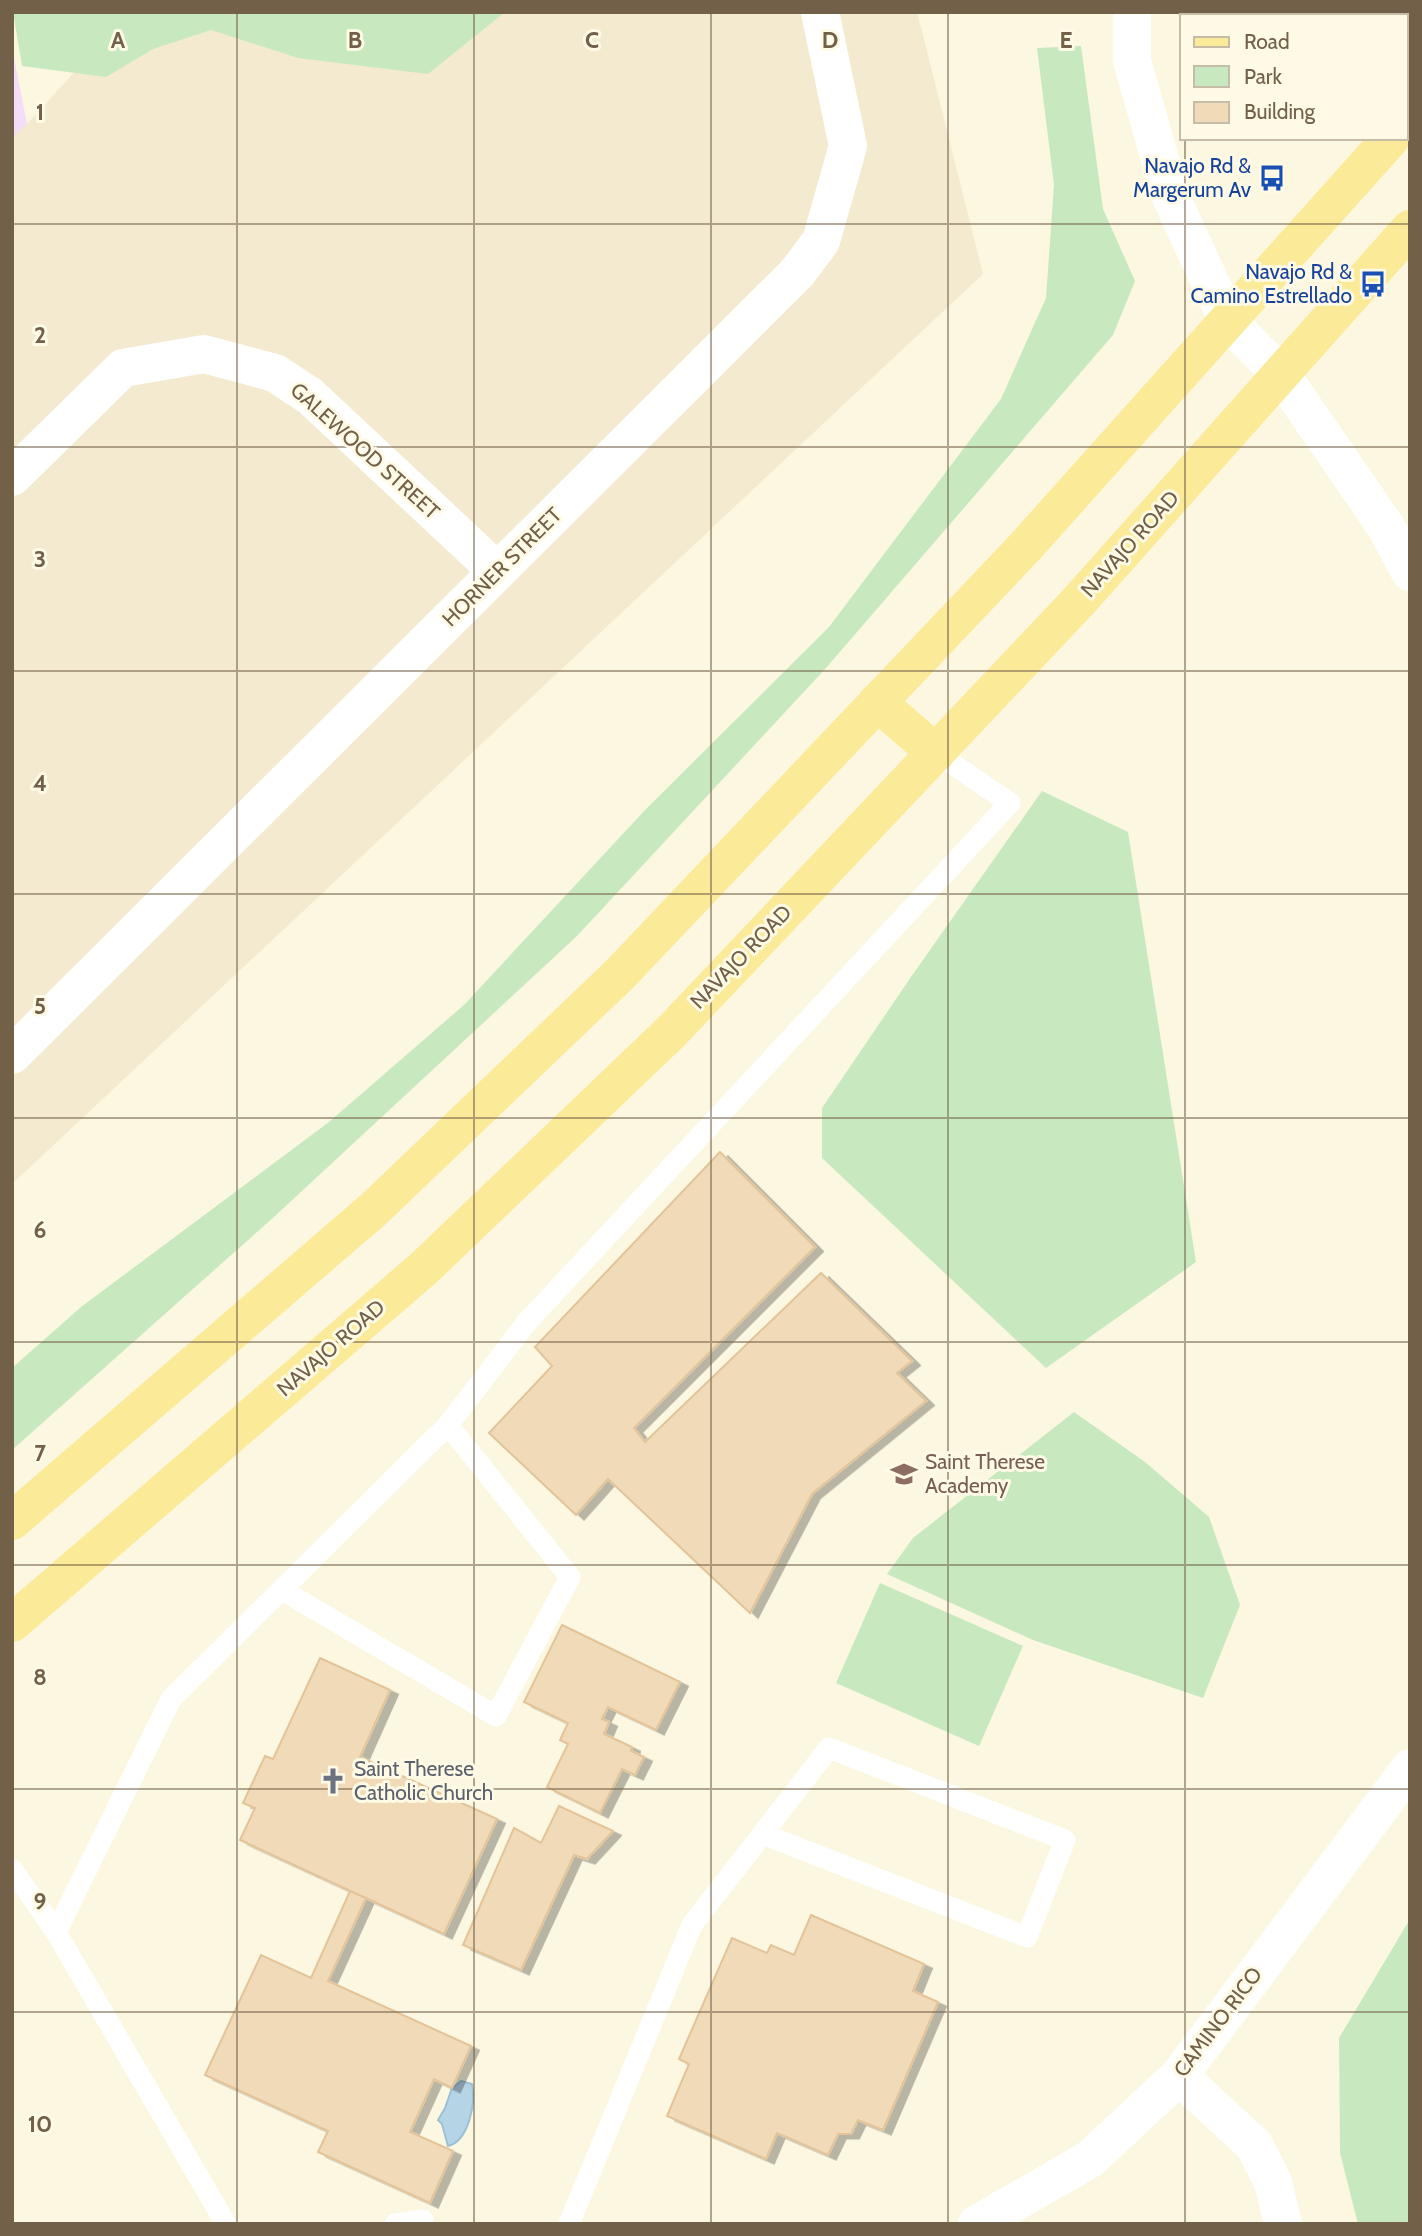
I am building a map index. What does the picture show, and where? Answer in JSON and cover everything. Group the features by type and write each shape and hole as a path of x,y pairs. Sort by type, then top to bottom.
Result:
{"main road":[{"path":"12,1521 374,1209 620,974 1025,547 1389,140"},
{"name":"NAVAJO ROAD","path":"12,1623 424,1268 671,1031 1078,603 1410,229"},
{"path":"877,702 936,752"}],"street":[{"name":"HORNER STREET","path":"12,1055 797,273 821,241 848,146 820,12"},
{"path":"1132,12 1132,61 1171,197 1228,321 1282,376 1386,527 1410,572"},
{"name":"GALEWOOD STREET","path":"12,477 123,368 204,354 275,373 310,396 497,571"},
{"name":"CAMINO RICO","path":"976,2224 1090,2159 1180,2076 1410,1768"},
{"path":"1180,2076 1254,2145 1273,2182 1283,2224"}],"lane":[{"path":"56,1932 171,1699 448,1425 527,1322 1010,803 936,752"},
{"path":"282,1590 496,1716 570,1577 448,1425"},
{"path":"569,2224 692,1925 830,1748 1065,1840 1027,1937 763,1834"},
{"path":"12,1869 56,1932 226,2224"},
{"path":"396,2224 423,2220"}],"shaded area":[{"path":"129,12 917,12 983,274 12,1184 12,110 27,124"},
{"path":"12,48 27,124 12,138"}],"green space":[{"path":"13,12 505,12 428,74 298,58 211,30 153,49 106,77 22,66"},
{"path":"1081,46 1103,209 1135,281 1113,335 826,668 577,936 275,1216 12,1450 12,1368 81,1307 329,1122 464,1005 646,809 829,627 1001,399 1046,298 1054,185 1037,48"},
{"path":"1042,791 1128,832 1196,1262 1046,1368 822,1158 822,1108"},
{"path":"1074,1412 1145,1462 1209,1517 1240,1605 1203,1698 1033,1640 887,1574 913,1538"},
{"path":"880,1583 1023,1646 979,1746 836,1683"},
{"path":"1410,1919 1410,2224 1358,2224 1340,2153 1339,2038"}],"water":[{"path":"461,2081 472,2084 472,2110 461,2137 448,2146 442,2124 438,2120 452,2088"}],"building":[{"path":"720,1152 815,1247 634,1428 645,1442 821,1273 912,1361 897,1373 926,1401 812,1494 750,1613 608,1479 576,1515 489,1433 552,1366 535,1347"},
{"path":"562,1625 680,1682 656,1730 608,1707 602,1719 609,1722 604,1734 632,1747 631,1751 644,1757 635,1775 622,1769 600,1813 547,1787 568,1744 560,1740 568,1723 524,1702"},
{"name":"Saint Therese Catholic Church","path":"320,1658 390,1690 360,1757 497,1819 444,1934 240,1840 255,1808 243,1803 265,1756 273,1759"},
{"path":"559,1806 613,1831 587,1859 574,1855 521,1970 463,1945 514,1828 541,1843"},
{"path":"350,1891 366,1898 328,1981 471,2046 452,2088 434,2079 410,2132 453,2151 430,2203 318,2152 328,2131 205,2075 261,1955 311,1978"},
{"path":"811,1915 924,1964 913,1991 938,2002 883,2130 858,2120 851,2134 838,2134 828,2155 777,2133 766,2159 667,2116 689,2064 679,2059 732,1938 767,1953 771,1945 794,1955"}],"place":[{"name":"Navajo Rd & Margerum Av","path":"1272,178"},
{"name":"Navajo Rd & Camino Estrellado","path":"1373,284"},
{"name":"Saint Therese Academy","path":"904,1474"},
{"name":"Saint Therese Catholic Church","path":"333,1781"}]}
